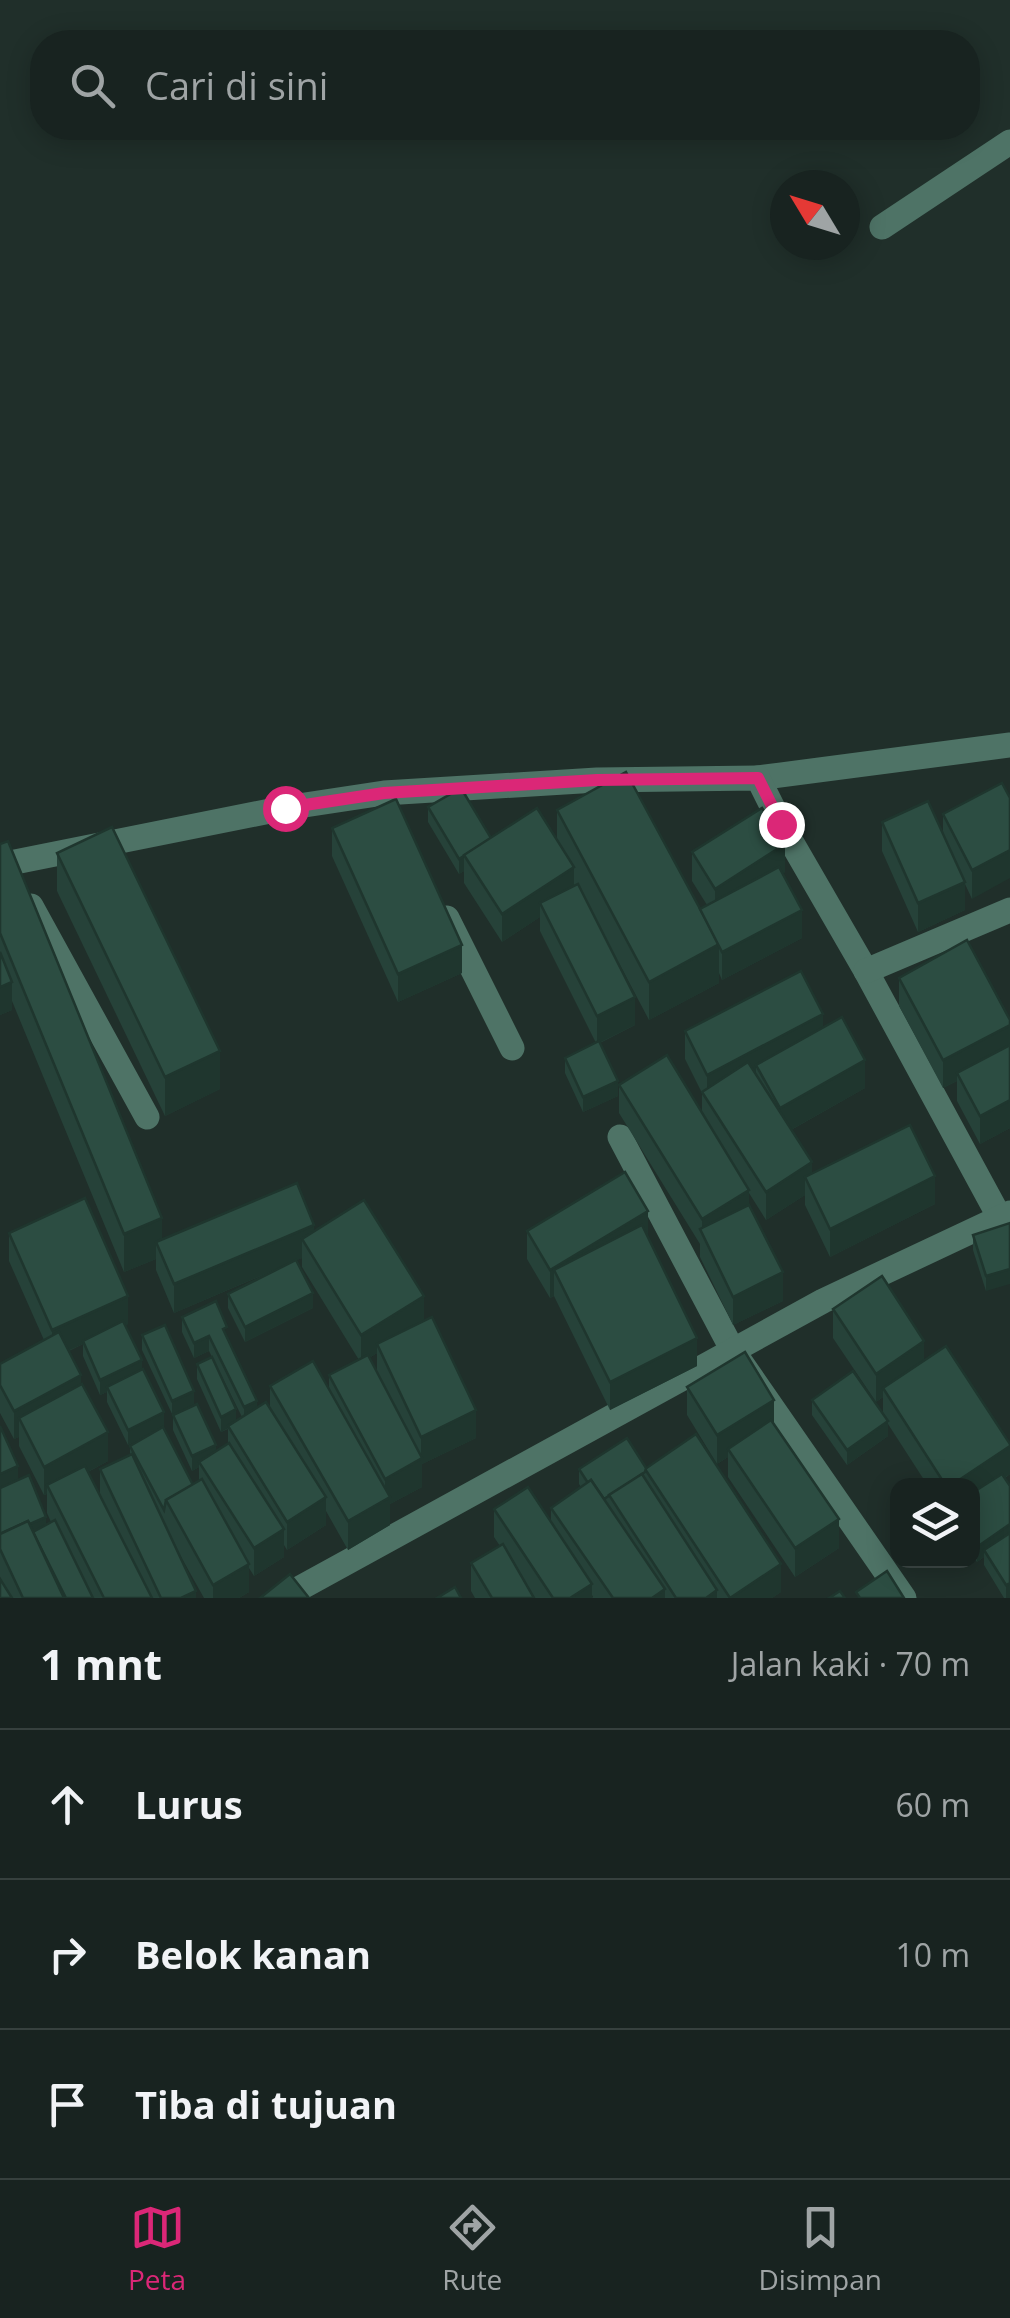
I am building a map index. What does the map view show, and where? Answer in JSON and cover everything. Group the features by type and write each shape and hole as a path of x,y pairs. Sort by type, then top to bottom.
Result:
{"street":[{"path":"882,227 1010,142"},
{"path":"147,1117 13,876 285,808 392,808 597,780 763,788 1010,745"},
{"path":"298,1594 823,1301 1005,1215 763,788"},
{"path":"437,899 512,1048"},
{"path":"866,971 1010,910"},
{"path":"620,1138 734,1351 904,1598"}],"building":[{"path":"626,772 719,944 649,982 557,810"},
{"path":"1002,783 1010,798 1010,850 972,870 943,814"},
{"path":"461,788 491,838 459,859 428,807"},
{"path":"396,799 462,945 398,974 332,828"},
{"path":"928,801 965,882 918,903 882,822"},
{"path":"537,808 574,867 502,914 464,855"},
{"path":"762,808 785,844 715,889 692,852"},
{"path":"112,827 220,1051 165,1077 57,853"},
{"path":"8,841 162,1218 124,1234 0,933 0,844"},
{"path":"779,867 802,910 722,952 700,909"},
{"path":"578,884 635,997 597,1016 540,903"},
{"path":"967,940 1010,1025 943,1060 899,978"},
{"path":"0,952 12,982 0,987"},
{"path":"801,971 823,1014 707,1075 685,1031"},
{"path":"842,1017 865,1060 780,1108 756,1065"},
{"path":"599,1041 618,1081 583,1097 565,1058"},
{"path":"1010,1045 1010,1100 980,1116 957,1073"},
{"path":"667,1055 749,1190 702,1219 619,1085"},
{"path":"748,1062 812,1162 766,1192 702,1092"},
{"path":"910,1125 935,1176 830,1229 805,1177"},
{"path":"625,1172 648,1211 550,1270 527,1231"},
{"path":"297,1183 314,1225 174,1284 156,1242"},
{"path":"85,1198 128,1296 52,1330 9,1233"},
{"path":"364,1200 424,1296 361,1335 302,1239"},
{"path":"749,1205 783,1272 733,1297 700,1229"},
{"path":"1010,1223 1010,1269 986,1276 973,1235"},
{"path":"642,1225 697,1338 610,1382 554,1270"},
{"path":"296,1260 313,1293 245,1327 228,1294"},
{"path":"882,1276 924,1341 876,1374 833,1309"},
{"path":"216,1301 227,1327 223,1329 257,1401 244,1407 209,1336 194,1343 182,1317"},
{"path":"432,1317 476,1410 421,1437 377,1344"},
{"path":"123,1321 142,1360 100,1380 83,1341"},
{"path":"165,1325 194,1391 172,1401 142,1335"},
{"path":"59,1332 81,1375 14,1411 0,1385 0,1364"},
{"path":"946,1346 1010,1446 962,1478 941,1478 883,1388"},
{"path":"745,1352 774,1400 717,1435 687,1387"},
{"path":"368,1355 422,1458 385,1479 329,1375"},
{"path":"212,1357 236,1409 221,1417 197,1364"},
{"path":"313,1361 390,1497 348,1521 270,1386"},
{"path":"143,1369 164,1412 128,1430 107,1387"},
{"path":"853,1371 888,1421 847,1450 812,1400"},
{"path":"82,1384 108,1432 44,1467 19,1418"},
{"path":"266,1402 326,1497 287,1522 228,1426"},
{"path":"197,1404 216,1445 192,1456 173,1415"},
{"path":"771,1420 839,1519 795,1548 728,1449"},
{"path":"0,1426 18,1466 0,1474"},
{"path":"163,1427 193,1485 166,1500 164,1510 130,1446"},
{"path":"696,1434 781,1564 730,1598 645,1469"},
{"path":"627,1438 645,1472 604,1499 579,1469"},
{"path":"229,1443 284,1529 254,1548 199,1462"},
{"path":"132,1454 196,1591 181,1598 161,1598 100,1469"},
{"path":"85,1466 152,1598 104,1598 47,1485"},
{"path":"642,1474 717,1590 706,1598 676,1598 609,1495"},
{"path":"1002,1474 1010,1486 1010,1524 980,1545 980,1488"},
{"path":"29,1475 46,1517 0,1534 0,1488"},
{"path":"202,1479 249,1564 213,1585 166,1500"},
{"path":"591,1480 665,1589 652,1598 613,1598 551,1508"},
{"path":"528,1487 592,1584 570,1598 553,1598 494,1509"},
{"path":"55,1520 93,1598 66,1598 33,1532"},
{"path":"28,1521 64,1598 23,1598 0,1549 0,1534"},
{"path":"1010,1533 1010,1583 1006,1585 984,1550"},
{"path":"503,1544 534,1598 492,1598 471,1563"},
{"path":"887,1571 904,1598 860,1598 856,1592"},
{"path":"290,1574 309,1598 260,1598"},
{"path":"0,1579 12,1598 0,1598"},
{"path":"455,1587 461,1598 437,1598"}],"route":[{"path":"285,808 384,793 597,780 758,778 781,824"}]}
